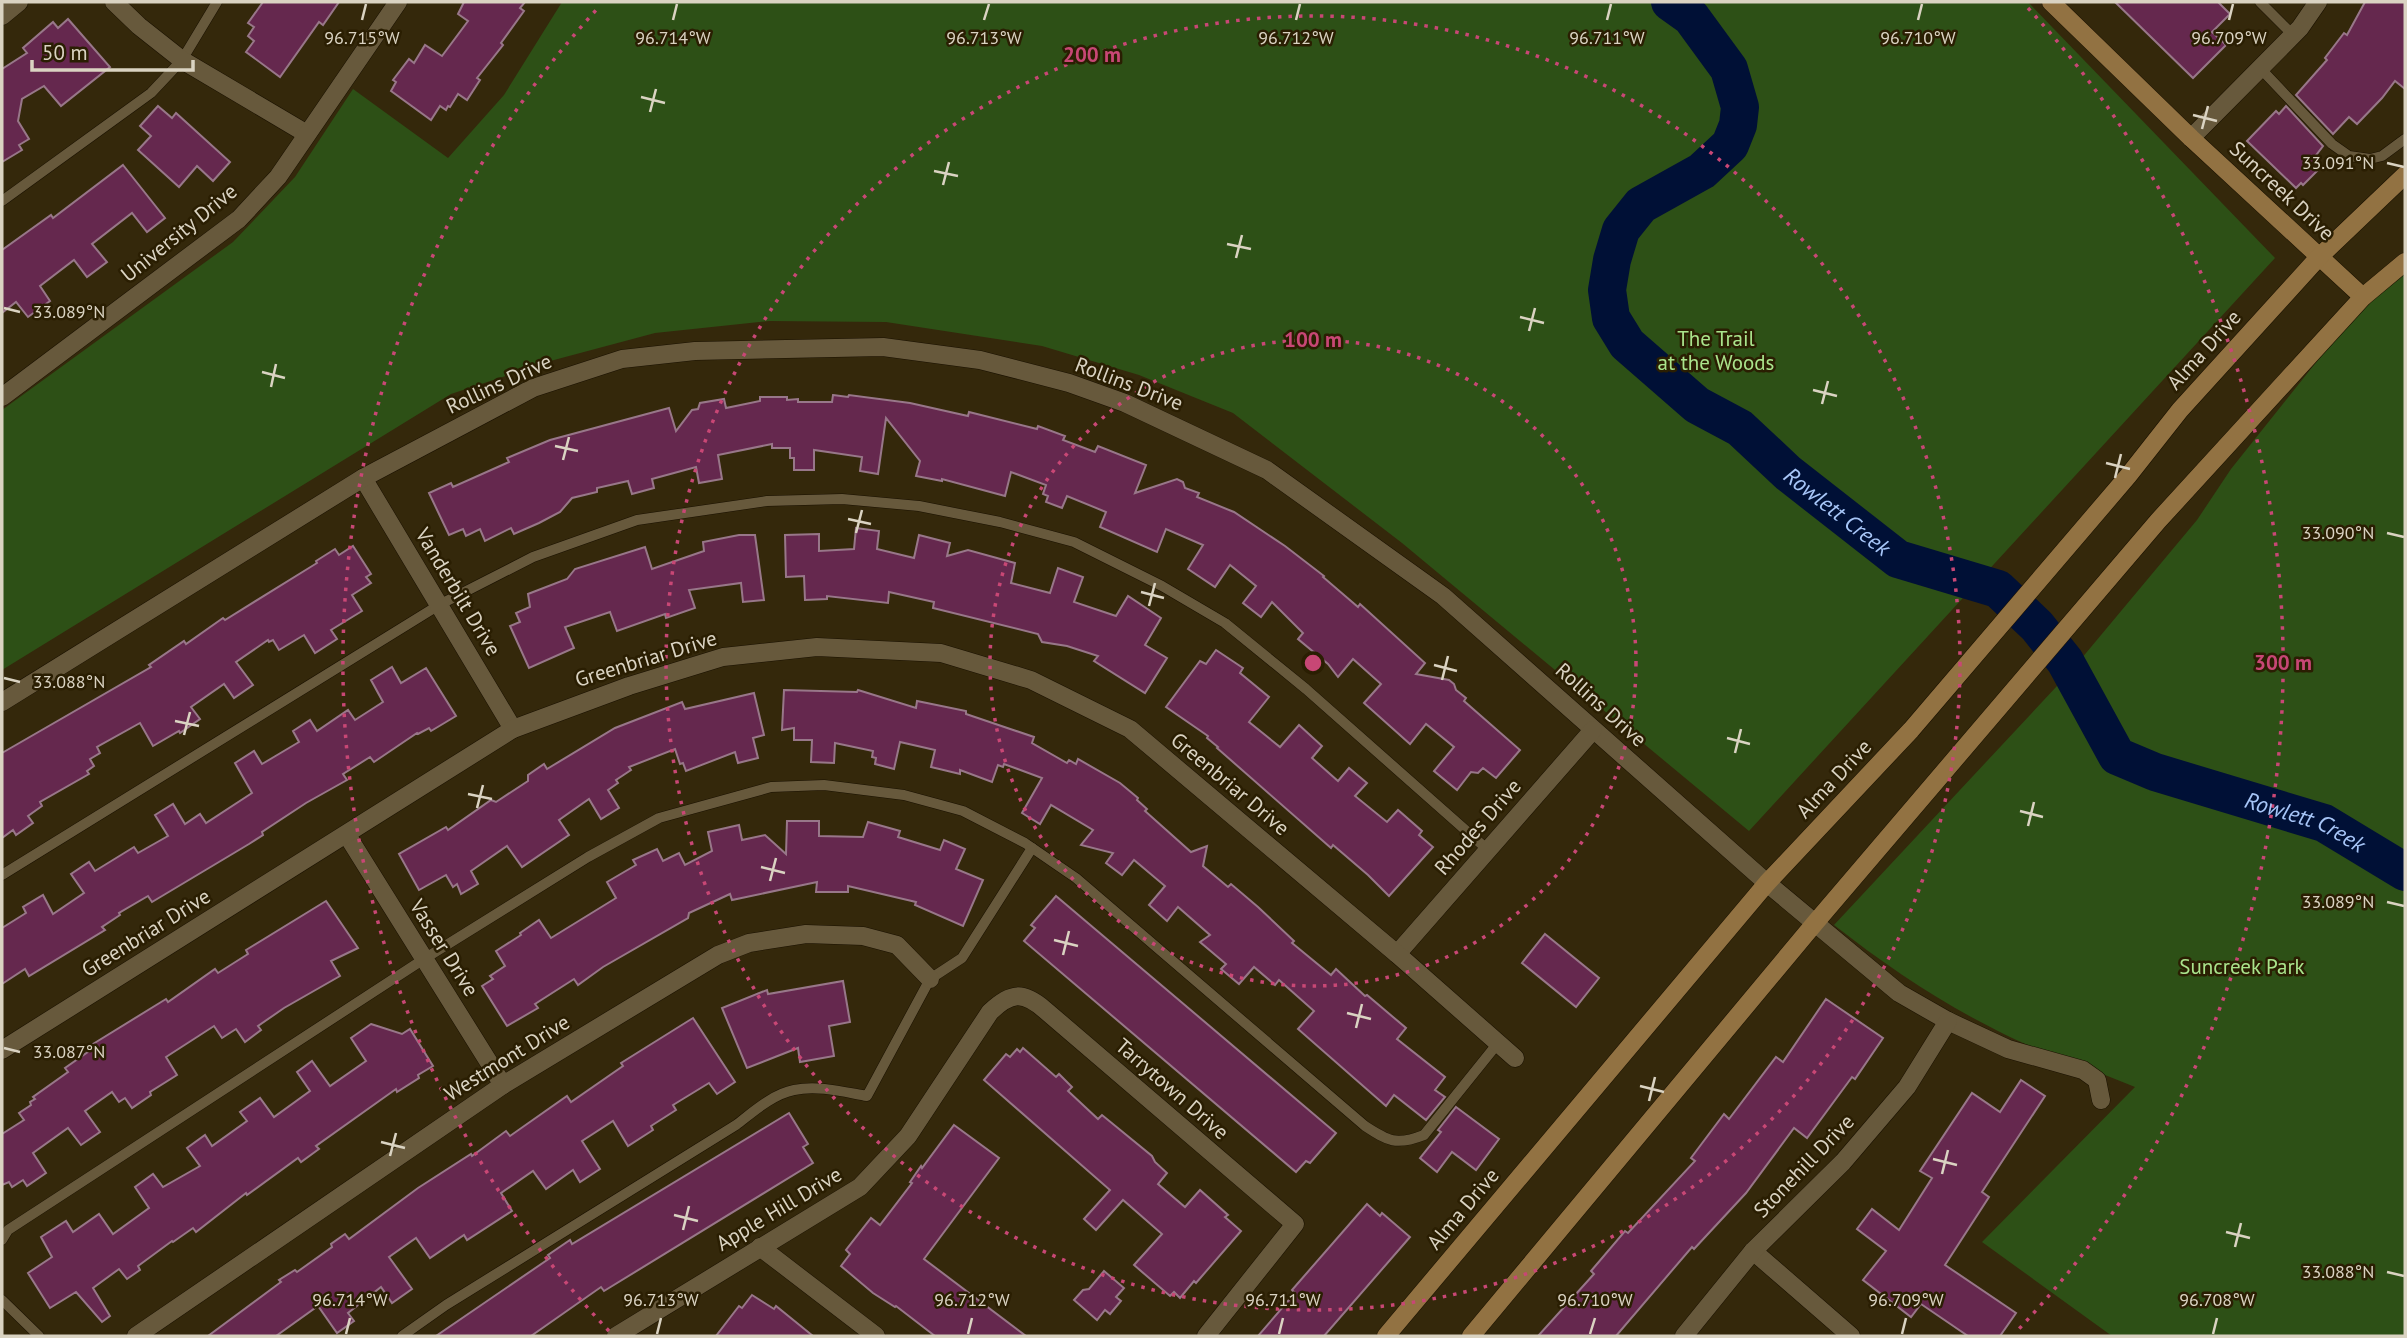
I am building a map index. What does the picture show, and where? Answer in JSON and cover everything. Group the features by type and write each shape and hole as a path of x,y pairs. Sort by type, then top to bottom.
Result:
{"main road":[{"name":"Suncreek Drive","path":"2051,2 2191,138 2363,297"},
{"name":"Alma Drive","path":"1386,1336 1767,883 1911,730 2128,476 2180,410 2319,257 2405,175"},
{"path":"1471,1336 1815,923 2158,521 2363,297 2405,262"}],"street":[{"path":"2,16 19,2"},
{"path":"114,2 181,60 307,134"},
{"name":"University Drive","path":"2,397 239,219 278,177 398,2"},
{"path":"2191,138 2293,35 2318,2"},
{"name":"Rollins Drive","path":"2,702 363,478 533,388 622,359 695,351 883,347 980,360 1069,383 1136,407 1267,470 1443,596 1767,883 1899,993 1948,1021 2008,1049 2083,1070 2097,1080 2101,1100"},
{"name":"Vanderbilt Drive","path":"363,478 513,729"},
{"name":"Greenbriar Drive","path":"2,1050 513,729 629,686 723,657 817,647 942,653 1031,680 1130,729 1397,954 1515,1058"},
{"name":"Rhodes Drive","path":"1397,954 1593,730"},
{"name":"Vasser Drive","path":"347,835 503,1086"},
{"name":"Westmont Drive","path":"136,1336 503,1086 718,955 749,943 806,934 863,936 897,945 930,979"},
{"name":"Tarrytown Drive","path":"1016,996 1031,998 1295,1224 1206,1336"},
{"name":"Apple Hill Drive","path":"616,1336 860,1186 908,1136 990,1012 1003,1000 1016,996"},
{"name":"Stonehill Drive","path":"1684,1336 1753,1251 1843,1162 1907,1087 1948,1021"},
{"path":"760,1247 876,1336"},
{"path":"1753,1251 1851,1336"}],"lane":[{"path":"2,201 151,93 181,60 217,2"},
{"path":"2260,2 2293,35"},
{"path":"2260,68 2332,144 2349,156 2370,159 2382,156 2405,139"},
{"path":"2,875 439,605 533,556 637,520 767,501 842,499 919,506 1000,522 1074,542 1163,586 1225,623 1306,689 1488,850"},
{"path":"2,1240 8,1230 424,959 588,857 659,818 771,787 824,785 904,795 963,811 1032,848 1076,878 1365,1126 1387,1140 1407,1142 1423,1135 1498,1043"},
{"path":"402,1336 446,1305 737,1125 758,1107 793,1090 820,1088 867,1096 930,979 962,958 1032,848"},
{"path":"2,1300 39,1336"}],"green space":[{"name":"The Trail at the Woods","path":"562,2 2028,2 2275,258 1749,831 1402,543 1233,413 1139,375 1042,346 886,322 769,321 655,333 554,360 451,394 2,670 2,410 233,242 295,177 353,89 448,158 504,95"},
{"name":"Suncreek Park","path":"2405,272 2405,1336 2112,1336 1982,1242 2135,1087 2030,1046 1974,1019 1912,982 1834,925 2071,671 2197,520 2231,469 2318,360 2371,301"}],"building":[{"path":"263,2 339,2 323,25 319,22 280,77 246,52 254,41 248,36 254,27 248,23"},
{"path":"464,2 525,2 520,8 524,11 501,43 503,45 477,78 480,80 467,100 458,94 446,110 440,106 431,120 391,91 396,82 393,80 409,59 414,63 425,45 442,56 468,21 458,14"},
{"path":"2115,2 2218,2 2230,14 2212,32 2226,45 2193,78"},
{"path":"2365,2 2405,2 2405,89 2395,81 2357,124 2349,117 2333,134 2296,95 2327,60 2325,58 2344,33 2347,35"},
{"path":"68,19 110,67 61,106 44,86 22,99 18,121 29,139 19,145 22,150 2,162 2,69 27,53 23,48 53,22 58,28"},
{"path":"158,106 172,118 176,113 230,162 213,181 197,166 179,187 138,150 151,136 140,126"},
{"path":"2286,106 2323,146 2314,158 2322,166 2303,185 2301,183 2296,188 2247,141 2276,111 2279,114"},
{"path":"123,165 165,218 147,232 132,213 92,244 107,262 87,277 74,260 40,286 50,301 28,317 16,302 2,313 2,250 51,215 53,218"},
{"path":"833,395 910,403 968,416 969,412 1037,429 1038,426 1065,436 1063,440 1095,452 1098,446 1146,465 1135,493 1177,479 1183,482 1185,488 1199,493 1197,497 1234,512 1285,546 1358,607 1360,604 1425,663 1416,674 1449,680 1466,698 1464,701 1520,750 1496,778 1483,768 1478,773 1471,772 1457,790 1434,771 1454,747 1426,724 1410,744 1364,703 1381,684 1353,659 1338,677 1328,664 1298,639 1303,633 1272,602 1261,617 1243,603 1256,586 1230,565 1215,587 1188,569 1203,545 1166,529 1157,552 1100,527 1106,512 1067,496 1062,508 1046,502 1048,496 1043,494 1046,485 1011,472 1005,496 942,479 916,476 920,461 886,418 878,474 860,471 862,457 814,450 814,470 794,470 794,458 790,458 790,448 772,448 772,444 718,455 722,479 699,483 696,467 652,479 654,488 632,494 628,481 597,488 597,492 572,498 560,512 539,523 514,534 511,528 485,541 480,529 466,536 463,529 449,535 429,493 451,483 453,487 509,462 507,458 550,440 669,408 676,431 692,410 698,409 700,403 724,399 726,408 760,401 760,397 787,397 787,400 798,399 798,402 832,402"},
{"path":"856,528 879,531 877,549 914,558 919,535 950,543 947,556 968,550 1015,563 1011,583 1050,593 1058,568 1083,577 1074,602 1116,616 1128,596 1161,618 1145,645 1167,658 1145,693 1094,661 1098,656 1067,646 1042,642 1038,634 933,608 934,602 889,592 888,603 827,596 827,599 805,600 804,576 786,577 785,535 819,534 819,551 854,549"},
{"path":"739,535 755,535 764,600 743,602 741,583 689,590 695,608 666,618 665,614 617,631 610,612 565,627 574,648 529,668 510,626 520,622 516,613 530,607 528,594 567,579 575,569 645,547 652,569 704,551 703,542"},
{"path":"353,546 371,574 366,577 371,583 352,595 362,611 331,630 337,639 315,653 304,635 279,650 273,640 268,640 236,662 253,685 234,698 224,684 191,707 200,719 180,733 179,731 153,746 140,723 97,747 100,753 90,759 94,766 87,771 89,774 40,802 42,806 28,816 33,823 16,835 13,830 2,838 2,753 151,667 149,665 184,641 186,644 223,618 225,620 317,563 316,561 335,549 339,555"},
{"path":"1216,650 1243,668 1240,673 1269,697 1249,722 1280,747 1299,725 1322,746 1312,758 1338,781 1349,768 1367,783 1355,796 1387,822 1398,810 1422,831 1419,835 1433,847 1389,896 1368,875 1333,845 1331,848 1217,748 1208,736 1166,707 1200,661 1206,664"},
{"path":"392,667 401,683 426,668 456,716 431,731 429,728 417,733 374,762 370,757 343,774 347,780 306,803 262,832 263,835 249,844 152,902 148,896 119,913 120,915 102,927 105,930 29,976 25,969 2,984 2,928 26,913 23,907 43,895 53,914 84,893 71,874 89,862 95,871 134,847 138,853 168,836 155,815 173,804 185,824 200,814 206,823 252,793 235,763 254,751 262,764 299,742 293,731 310,720 317,731 348,710 355,720 383,702 371,680"},
{"path":"784,690 858,690 916,708 917,701 966,711 966,714 1034,737 1032,743 1067,763 1069,760 1076,764 1078,759 1120,783 1138,798 1147,809 1145,811 1191,852 1207,846 1203,866 1228,887 1231,884 1258,907 1294,941 1292,943 1331,975 1336,969 1406,1028 1397,1039 1445,1077 1435,1090 1445,1097 1426,1120 1394,1095 1386,1106 1298,1029 1314,1011 1279,980 1275,985 1254,967 1239,984 1221,969 1226,964 1200,942 1210,935 1178,907 1167,921 1149,905 1165,886 1134,860 1122,875 1106,863 1113,853 1081,845 1093,830 1051,805 1040,824 1022,813 1042,778 1004,764 1003,767 998,765 992,782 960,770 960,774 931,767 935,750 900,742 894,769 875,764 873,751 835,743 834,763 811,762 812,740 794,740 794,728 782,730"},
{"path":"754,693 764,735 753,738 758,758 738,763 735,752 686,771 683,763 680,764 675,749 629,767 631,770 616,780 618,783 608,790 619,808 601,819 589,799 559,820 569,835 522,867 507,846 471,871 478,884 461,894 457,884 453,887 446,875 419,890 399,854 446,827 448,830 491,800 496,802 528,781 528,775 544,764 547,769 615,728 682,702 685,709"},
{"path":"787,821 819,821 819,836 863,837 868,822 900,831 898,837 940,850 944,840 965,849 956,869 983,880 963,926 915,905 916,902 848,886 848,892 816,892 817,882 732,900 730,894 689,913 688,918 603,967 578,985 574,979 535,1004 538,1008 507,1026 482,986 493,979 490,976 505,966 496,951 521,935 520,933 539,920 551,938 616,898 607,882 636,865 633,860 657,849 663,861 679,853 685,865 712,851 708,832 739,825 742,840 765,835 786,854"},
{"path":"1056,896 1336,1133 1310,1163 1306,1161 1296,1172 1024,941 1035,928 1031,925"},
{"path":"326,901 358,948 331,961 340,976 258,1026 261,1030 245,1042 236,1029 222,1038 214,1026 166,1057 177,1075 150,1092 151,1095 132,1108 125,1098 119,1102 112,1092 85,1111 100,1132 81,1145 68,1128 33,1153 46,1173 27,1186 23,1180 12,1187 9,1182 2,1185 2,1134 24,1120 19,1113 31,1105 30,1102 35,1099 33,1097 68,1072 65,1068 95,1047 93,1044 166,999 168,1002 215,969 218,973 248,954 246,950"},
{"path":"1545,934 1599,978 1576,1007 1522,963"},
{"path":"843,981 850,1022 829,1026 834,1056 800,1062 798,1048 747,1068 722,1008 767,990 768,994"},
{"path":"1826,999 1883,1038 1855,1079 1852,1077 1807,1138 1794,1128 1746,1193 1694,1249 1692,1247 1616,1336 1538,1336 1594,1274 1591,1271 1625,1231 1628,1233 1695,1161 1691,1158 1724,1114 1729,1119 1776,1057 1783,1062"},
{"path":"693,1018 735,1082 717,1094 709,1083 673,1105 676,1110 651,1126 653,1130 628,1146 613,1121 582,1141 600,1169 580,1182 573,1170 546,1189 533,1171 501,1193 512,1211 467,1240 464,1235 430,1258 416,1238 389,1257 412,1289 392,1303 381,1287 348,1313 354,1321 337,1333 318,1306 276,1336 208,1336 281,1282 279,1280 295,1270 297,1272 332,1247 331,1244 345,1234 349,1239 418,1188 471,1154 472,1156 506,1131 510,1136 567,1096 571,1102 623,1066 621,1063"},
{"path":"371,1024 402,1034 410,1029 433,1066 316,1146 319,1149 301,1162 298,1158 247,1195 246,1193 196,1232 193,1228 172,1241 138,1266 140,1270 127,1279 119,1269 93,1288 110,1316 102,1322 76,1292 50,1308 28,1273 52,1257 41,1237 66,1221 73,1232 99,1214 113,1234 149,1208 135,1187 153,1174 163,1187 200,1166 187,1148 205,1135 212,1146 247,1121 240,1112 260,1098 274,1117 310,1091 297,1072 312,1061 330,1086 366,1061 351,1038"},
{"path":"1023,1048 1056,1077 1059,1074 1072,1087 1068,1091 1098,1119 1102,1115 1152,1156 1167,1173 1158,1184 1185,1207 1200,1190 1228,1215 1225,1217 1241,1231 1180,1298 1174,1292 1170,1296 1134,1265 1162,1234 1123,1200 1096,1230 1084,1219 1110,1190 984,1080 1006,1054 1010,1057 1017,1049 1020,1052"},
{"path":"2021,1080 2045,1096 1982,1192 1989,1197 1945,1265 2016,1313 2000,1336 1968,1336 1921,1304 1911,1317 1863,1280 1886,1251 1857,1229 1872,1209 1899,1230 1932,1178 1920,1171 1972,1093 2000,1112"},
{"path":"1456,1107 1499,1139 1476,1170 1452,1152 1437,1172 1420,1158 1441,1132 1438,1130"},
{"path":"789,1113 808,1144 803,1147 813,1163 604,1291 601,1287 531,1336 436,1336 550,1258 548,1255 570,1240 572,1244"},
{"path":"954,1125 999,1158 924,1259 1026,1336 935,1336 896,1306 873,1293 841,1266 850,1254 846,1250 871,1218 880,1225 912,1183 910,1182 921,1166 922,1168"},
{"path":"1367,1204 1410,1237 1324,1336 1258,1336 1295,1293 1292,1290"},
{"path":"1104,1271 1124,1288 1116,1297 1121,1301 1110,1314 1105,1310 1097,1320 1074,1300 1083,1290 1089,1289"},
{"path":"752,1295 774,1309 776,1306 813,1336 716,1336 739,1306 742,1308"}],"waterway":[{"name":"Rowlett Creek","path":"1670,2 1691,17 1729,69 1740,107 1738,125 1730,145 1702,171 1641,205 1621,230 1607,290 1611,318 1627,344 1697,405 1740,428 1788,473 1898,559 1998,589 2037,626 2065,661 2117,756 2155,772 2324,823 2405,872"}]}
